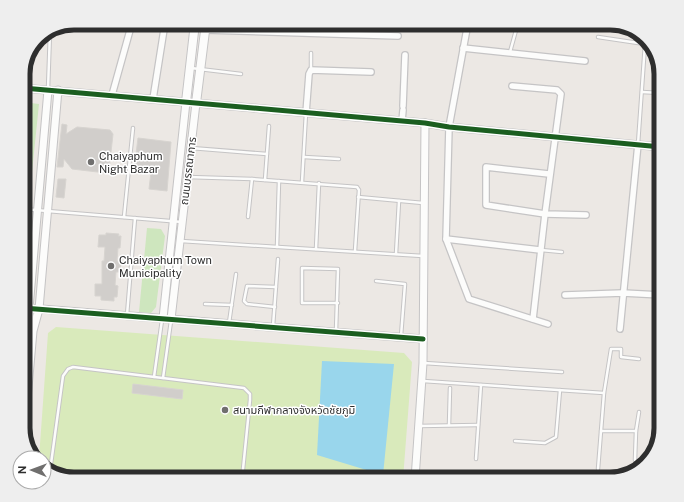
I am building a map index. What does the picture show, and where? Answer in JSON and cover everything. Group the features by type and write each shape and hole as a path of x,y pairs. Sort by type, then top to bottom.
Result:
{"main road":[{"name":"ถนนบรรณาการ","path":"186,102 194,30"},
{"name":"ถนนบรรณาการ","path":"196,103 205,30"}],"street":[{"path":"112,95 130,30"},
{"path":"153,99 164,30"},
{"path":"240,30 265,33 398,36"},
{"path":"467,30 449,127 446,239 469,299 548,324"},
{"path":"463,48 585,61"},
{"path":"402,121 405,55"},
{"path":"306,112 309,74 311,70 371,72"},
{"path":"512,86 559,91 561,96 549,174 533,319"},
{"path":"30,89 306,112 424,123 554,138 654,146"},
{"path":"30,272 48,90"},
{"path":"30,355 33,330 39,309 58,90"},
{"name":"ถนนบรรณาการ","path":"163,318 186,102"},
{"name":"ถนนบรรณาการ","path":"171,319 196,103"},
{"path":"416,472 423,363 424,123"},
{"path":"620,328 638,144"},
{"path":"549,174 486,167 486,205 544,214 586,215"},
{"path":"446,239 540,250"},
{"path":"565,295 623,293 654,295"},
{"path":"30,308 273,326 423,339"},
{"path":"30,321 33,330"}],"lane":[{"path":"510,52 516,30"},
{"path":"48,90 50,37"},
{"path":"598,37 641,43"},
{"path":"638,144 645,47"},
{"path":"311,53 311,70"},
{"path":"190,68 241,74"},
{"path":"642,92 654,93"},
{"path":"302,182 306,112"},
{"path":"265,180 269,126"},
{"path":"124,217 133,128"},
{"path":"191,148 267,154"},
{"path":"304,157 339,159"},
{"path":"188,177 252,179 357,186 359,190 355,252"},
{"path":"248,217 252,179"},
{"path":"277,247 279,181"},
{"path":"316,249 319,183"},
{"path":"358,197 424,203"},
{"path":"396,254 399,201"},
{"path":"30,210 182,222"},
{"path":"127,315 135,218"},
{"path":"180,241 424,256"},
{"path":"540,250 562,252"},
{"path":"273,326 278,259"},
{"path":"336,331 338,304 338,269 302,268 302,303 338,304"},
{"path":"229,323 236,274"},
{"path":"376,281 406,284 401,336"},
{"path":"275,307 247,304 244,301 246,286 276,286"},
{"path":"205,304 232,305"},
{"path":"154,377 163,318"},
{"path":"163,378 171,319"},
{"path":"598,470 604,393 611,349 621,349 621,357 639,359"},
{"path":"423,363 562,372"},
{"path":"52,456 63,376 66,371 73,367 241,387 247,390 250,400 243,472"},
{"path":"422,380 604,393"},
{"path":"476,459 482,385"},
{"path":"449,425 450,388"},
{"path":"516,441 545,443 556,438 560,390"},
{"path":"635,460 636,431 639,412"},
{"path":"419,426 478,425"},
{"path":"601,431 636,431"}],"green space":[{"path":"30,103 39,104 30,191"},
{"path":"147,228 161,229 165,236 156,307 151,313 139,312"},
{"name":"สนามกีฬากลางจังหวัดชัยภูมิ","path":"56,327 404,353 412,362 404,472 74,472 60,470 52,466 52,450 40,450 48,333"}],"water":[{"path":"322,361 394,364 383,472 373,472 317,455"}],"building":[{"path":"62,124 67,125 66,134 77,127 110,130 113,134 109,170 106,173 72,169 64,159 63,167 57,167"},
{"path":"138,138 171,142 167,191 149,189 151,172 134,170"},
{"path":"58,179 66,179 64,198 56,197"},
{"name":"Chaiyaphum Town Municipality","path":"106,233 119,234 118,236 121,236 117,261 121,262 120,272 116,272 115,285 118,286 117,297 114,297 114,301 101,300 101,296 95,296 95,284 102,284 102,261 104,261 105,247 98,247 99,235 106,235"},
{"path":"133,384 183,390 182,399 132,393"}],"cycle path":[{"path":"30,89 425,123 449,127 654,146"},
{"path":"30,309 423,339"}],"place":[{"name":"Chaiyaphum Night Bazar","path":"91,162"},
{"name":"Chaiyaphum Town Municipality","path":"111,266"},
{"name":"สนามกีฬากลางจังหวัดชัยภูมิ","path":"225,410"}]}
